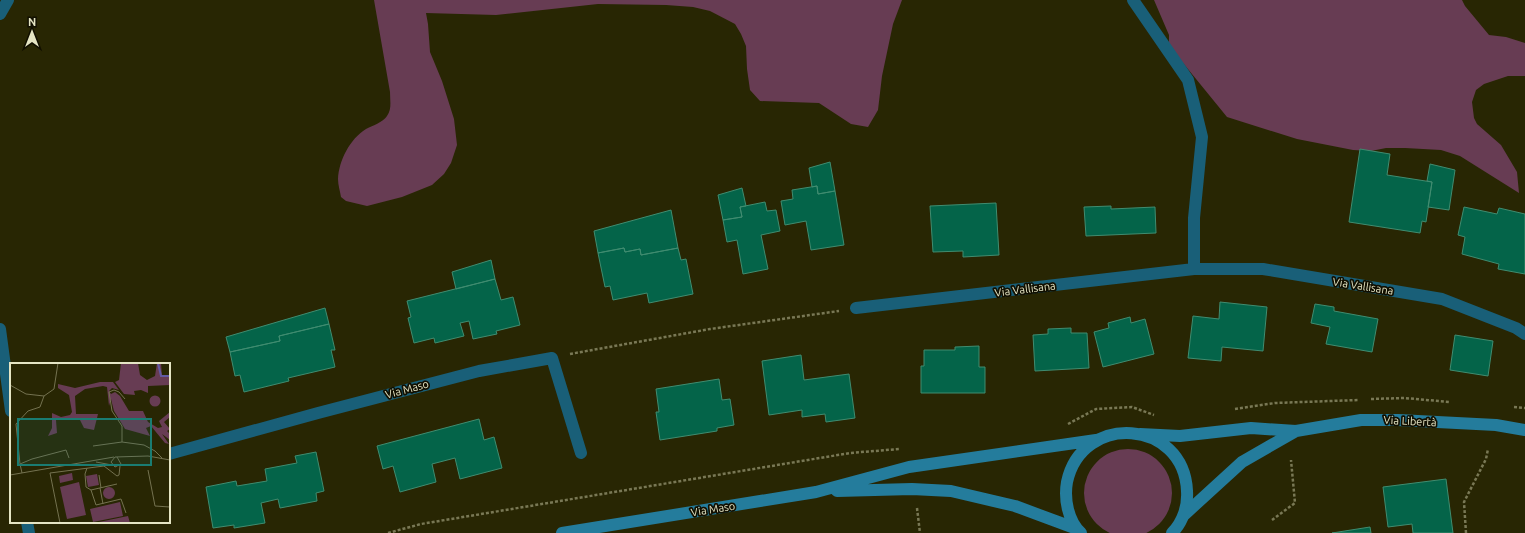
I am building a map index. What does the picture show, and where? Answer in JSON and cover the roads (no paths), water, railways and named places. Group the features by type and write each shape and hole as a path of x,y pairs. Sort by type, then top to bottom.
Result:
{"main road":[{"name":"Via Libertà","path":"1096,440 1107,435 1129,432 1180,436 1251,428 1296,430 1361,420 1398,420 1496,425 1525,430"},
{"name":"Via Libertà","path":"1184,515 1242,462 1296,430"},
{"path":"1140,434 1157,440 1171,451 1181,465 1187,481 1188,498 1184,515 1172,533"},
{"path":"816,492 909,466 1096,440"},
{"path":"1079,531 1068,512 1065,491 1070,471 1080,453 1096,440"},
{"path":"816,492 912,489 951,492 1015,506 1079,531"},
{"name":"Via Maso","path":"562,533 816,492"}],"street":[{"path":"0,14 8,0"},
{"path":"1133,0 1188,80 1202,137 1194,218 1194,269"},
{"name":"Via Vallisana","path":"856,308 1194,269 1263,269 1442,299 1516,328 1525,334"},
{"path":"0,329 10,404"},
{"name":"Via Maso","path":"170,454 318,412 479,371 552,358 581,453"},
{"path":"27,523 29,533"}]}
